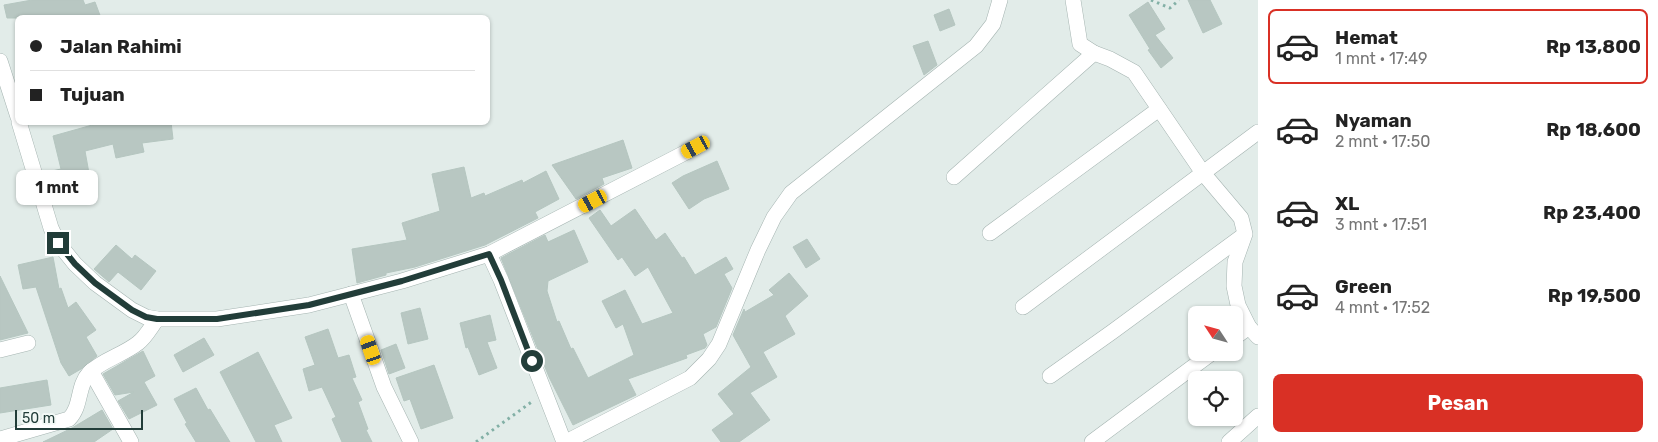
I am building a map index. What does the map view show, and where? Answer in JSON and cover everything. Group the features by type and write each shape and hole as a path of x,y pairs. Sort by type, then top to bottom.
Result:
{"street":[{"path":"489,254 565,442 690,378 709,359 719,344 758,250 774,218 791,193 976,46 994,24 1000,0"},
{"path":"1073,0 1080,44 1094,53 1134,72 1203,173 1241,218 1245,234 1235,262 1234,286 1238,305 1253,332"},
{"path":"954,177 1094,53"},
{"path":"0,61 15,108"},
{"path":"990,233 1159,109"},
{"path":"20,125 51,228 58,243 75,264 95,283 132,310 146,317 157,319 217,319 309,305 402,281 489,254 696,147"},
{"path":"1023,307 1258,132"},
{"path":"1050,376 1245,234"},
{"path":"351,294 384,387 411,442"},
{"path":"0,439 69,419 76,411 84,380 91,371 137,344 157,319"},
{"path":"0,350 28,343"},
{"path":"1092,442 1202,361"},
{"path":"91,371 131,442"},
{"path":"1229,442 1258,416"}],"path":[{"path":"1151,0 1170,8 1179,0"},
{"path":"476,442 544,394"}],"building":[{"path":"32,0 83,0 85,5 95,2 100,15 15,15 15,18 7,18 4,5"},
{"path":"1188,0 1210,0 1222,24 1203,33"},
{"path":"1148,2 1165,29 1155,35 1173,58 1161,68 1148,50 1150,49 1129,15"},
{"path":"949,9 955,25 940,31 934,15"},
{"path":"928,41 937,65 924,75 913,46"},
{"path":"92,125 171,125 173,139 142,143 144,152 116,158 113,144 85,151 92,190 56,196 52,171 61,169 53,136"},
{"path":"623,140 632,168 602,178 604,184 576,199 552,165"},
{"path":"717,161 729,189 704,199 689,209 672,183"},
{"path":"464,167 471,198 484,193 485,196 522,180 523,183 546,171 559,199 535,212 538,218 485,245 357,283 352,249 407,240 402,223 440,211 432,174"},
{"path":"635,209 656,240 665,233 682,258 684,257 695,275 726,257 733,269 724,274 732,288 716,327 703,334 707,345 705,348 686,355 687,358 628,379 636,395 573,425 549,377 501,258 545,235 548,242 574,230 588,262 548,281 547,291 557,322 559,321 571,349 573,348 588,378 634,355 623,324 616,328 602,301 625,290 642,324 673,313 648,267 635,276 622,257 618,260 589,218 600,210 611,226"},
{"path":"807,239 820,259 806,268 793,247"},
{"path":"116,245 132,259 135,255 156,271 141,290 118,272 109,282 94,269"},
{"path":"53,257 59,289 61,288 68,308 76,302 96,330 86,337 97,356 69,376 61,363 36,287 23,289 18,265"},
{"path":"789,273 808,296 785,316 795,334 763,352 777,377 750,393 770,420 739,442 721,442 712,430 734,414 718,394 751,367 733,335 744,309 745,312 774,295 769,290"},
{"path":"0,276 28,333 0,340"},
{"path":"420,308 428,339 408,344 401,313"},
{"path":"490,315 496,340 487,342 497,368 479,375 468,347 466,348 460,323"},
{"path":"328,329 338,358 349,355 356,377 352,378 362,400 358,402 368,429 366,430 372,442 342,442 332,419 336,417 322,387 309,391 303,369 315,365 305,337"},
{"path":"204,338 214,355 183,372 174,355"},
{"path":"396,344 405,368 389,374 381,350"},
{"path":"143,351 155,376 144,382 157,405 129,419 118,401 134,392 115,395 103,374"},
{"path":"258,352 292,418 274,425 282,442 256,442 220,372"},
{"path":"434,365 453,418 421,429 410,399 404,401 396,378"},
{"path":"47,380 51,405 0,413 0,388"},
{"path":"196,388 208,410 210,409 230,442 196,442 185,424 187,423 174,399"},
{"path":"102,410 113,429 94,442 43,442 72,428"}],"route":[{"path":"58,243 75,264 95,283 132,310 146,317 157,319 217,319 309,305 402,281 489,254 532,361"}]}
